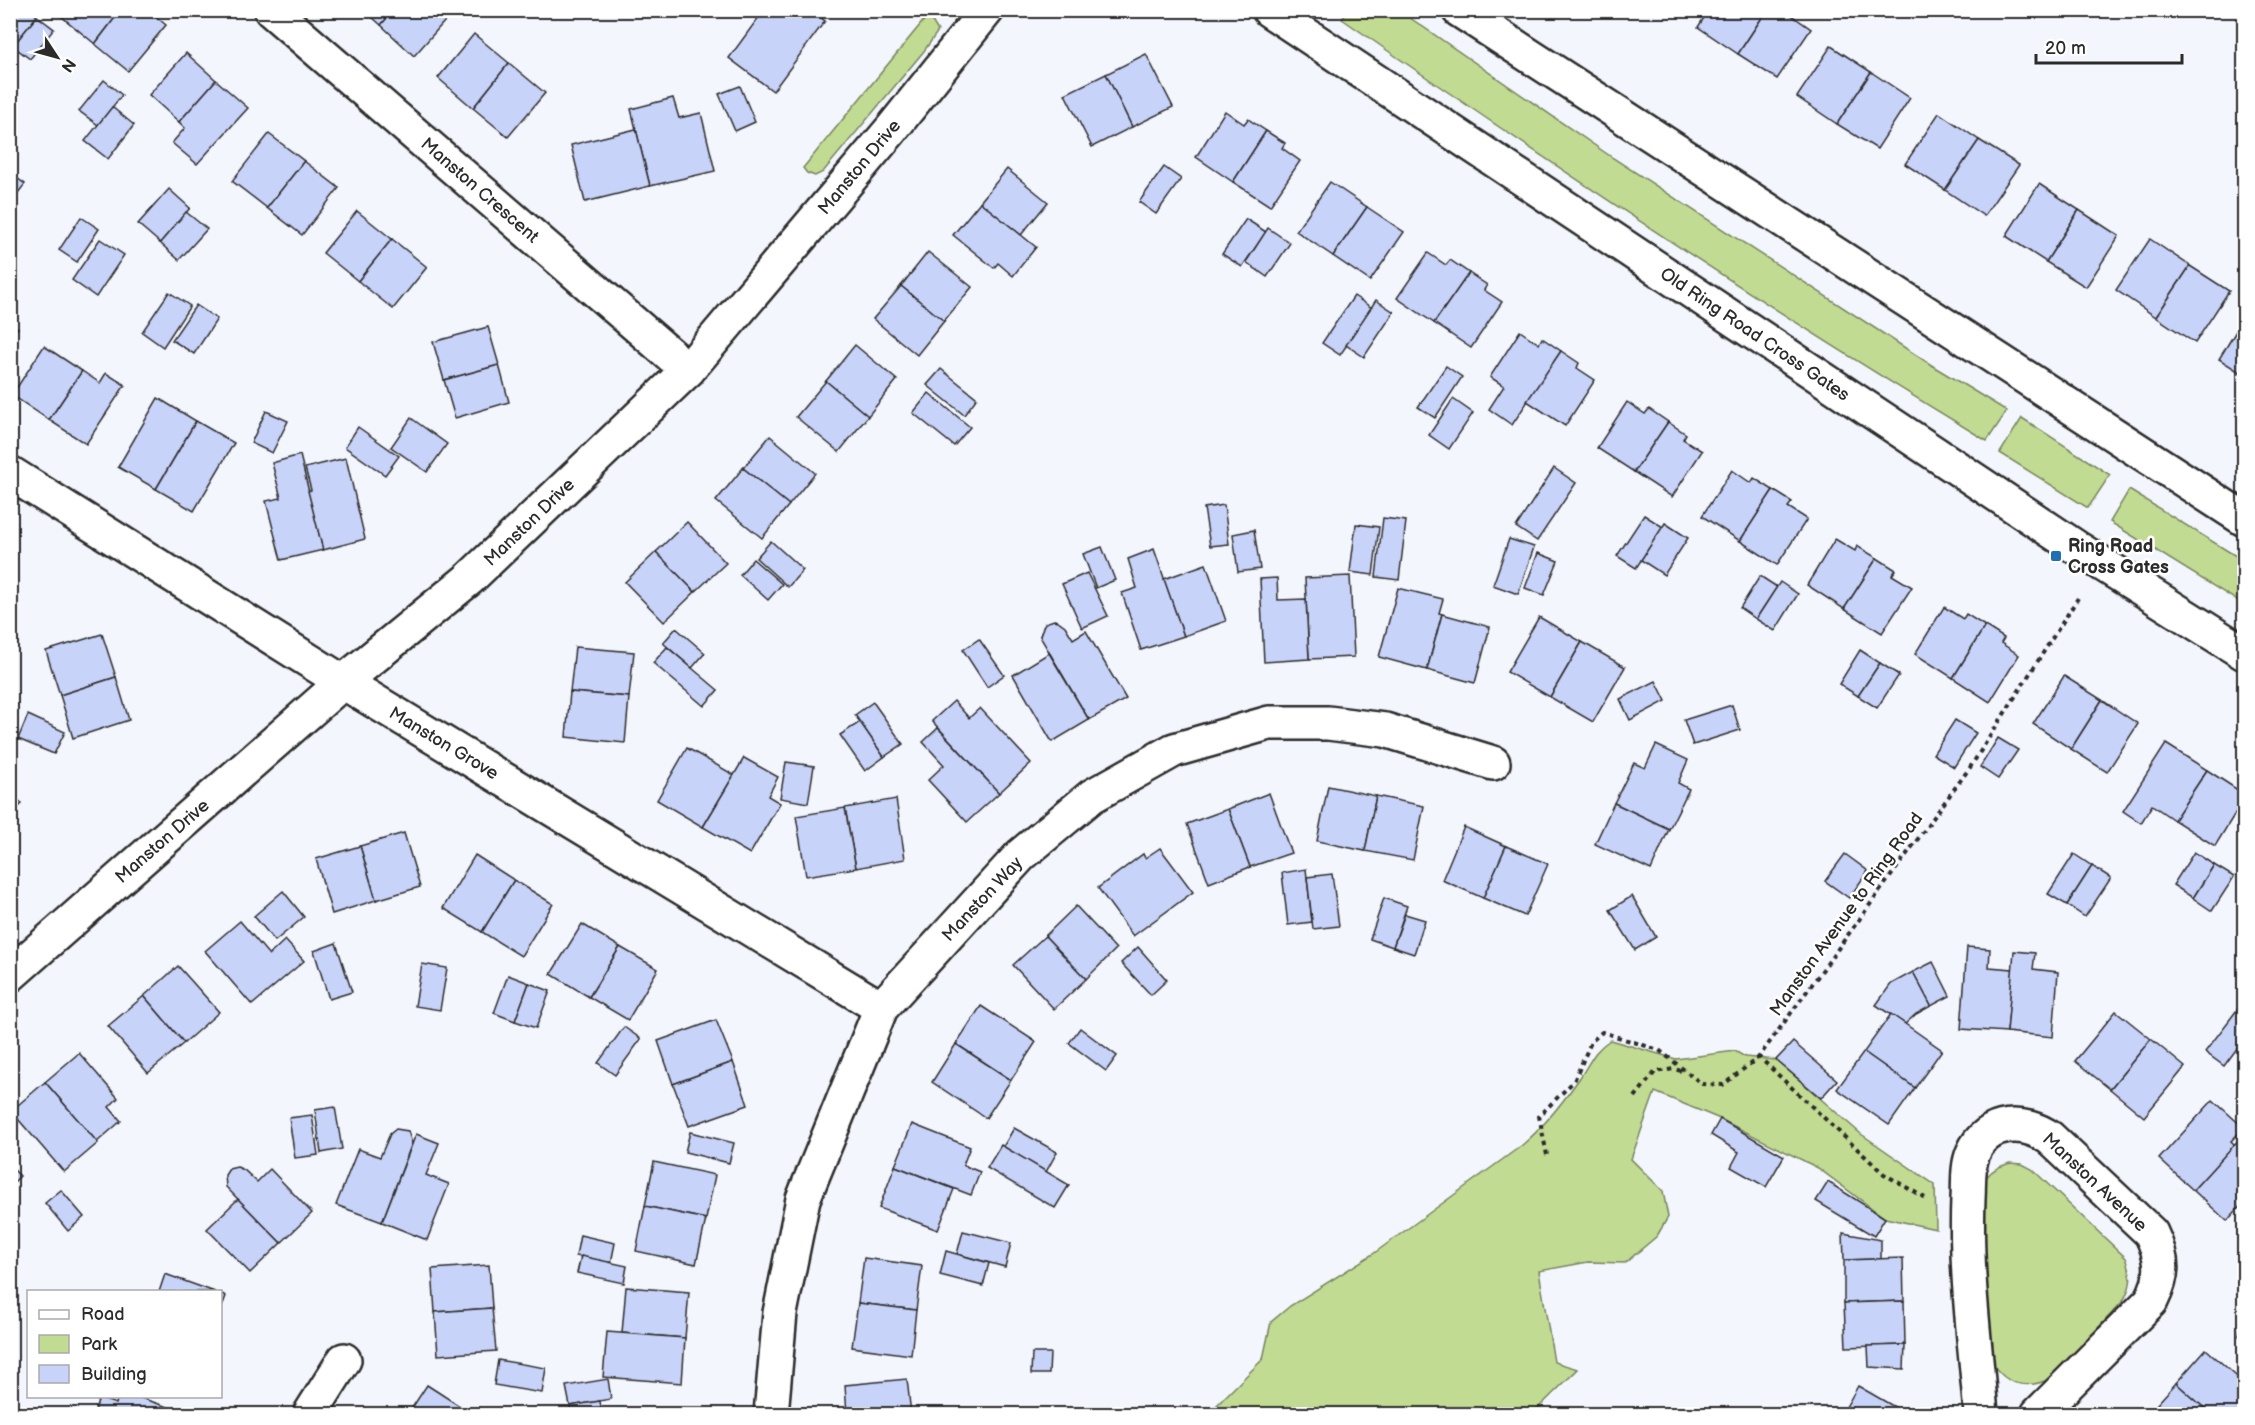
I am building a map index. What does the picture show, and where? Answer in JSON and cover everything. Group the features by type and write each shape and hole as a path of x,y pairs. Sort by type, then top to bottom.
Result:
{"street":[{"name":"Manston Crescent","path":"271,10 688,370"},
{"name":"Manston Drive","path":"10,975 343,682 469,579 688,370 891,130 987,10"},
{"name":"Old Ring Road Cross Gates","path":"1269,10 1309,21 2101,562 2244,653"},
{"path":"1459,10 2244,519"},
{"name":"Manston Grove","path":"10,473 343,682 881,1008"},
{"name":"Manston Way","path":"771,1414 780,1312 803,1198 881,1008 1021,855 1092,796 1174,750 1269,723 1328,723 1385,730 1493,763"},
{"name":"Manston Avenue","path":"1981,1414 1967,1222 1969,1168 1973,1153 1982,1140 1993,1131 2008,1125 2023,1125 2038,1130 2050,1138 2151,1233 2159,1249 2162,1267 2159,1285 2151,1301 2038,1414"},
{"path":"310,1414 344,1360"}],"path":[{"name":"Manston Avenue to Ring Road","path":"1686,1072 1702,1084 1723,1084 1758,1057 1971,766 2101,562"},
{"path":"1547,1155 1539,1116 1574,1081 1591,1042 1602,1032 1659,1050 1686,1072"},
{"path":"1758,1057 1884,1174 1967,1222"},
{"path":"1635,1097 1655,1072 1674,1069 1686,1072"}],"green space":[{"path":"1348,11 1400,11 1613,158 1936,368 2007,411 1987,441 1823,340 1581,182 1342,19"},
{"path":"930,18 938,31 924,51 823,172 815,176 807,173 803,168 925,19"},
{"path":"2022,418 2110,475 2088,508 2000,453"},
{"path":"2129,490 2244,561 2244,605 2110,522"},
{"path":"1610,1040 1676,1059 1735,1051 1745,1057 1776,1060 1861,1134 1935,1185 1936,1229 1885,1218 1818,1168 1720,1119 1655,1092 1631,1159 1663,1191 1668,1217 1657,1236 1625,1263 1588,1262 1539,1271 1554,1362 1578,1369 1532,1414 1208,1414 1263,1359 1271,1322 1290,1306 1373,1254 1521,1146 1552,1114 1579,1079 1595,1053"},
{"path":"2011,1163 2022,1164 2032,1169 2126,1258 2130,1270 2130,1285 2123,1301 2052,1378 2033,1384 2016,1383 2008,1379 2001,1374 1989,1357 1979,1191 1991,1172"}],"building":[{"path":"13,10 30,10 37,16 13,46 10,43 10,14"},
{"path":"65,10 121,10 95,44 61,16"},
{"path":"121,10 148,10 166,25 128,71 95,44"},
{"path":"364,10 394,10 381,25"},
{"path":"394,10 449,10 452,13 414,56 381,25"},
{"path":"764,10 811,10 825,21 773,91 729,58"},
{"path":"1709,10 1767,10 1738,54 1698,27"},
{"path":"1767,10 1784,10 1811,29 1777,79 1738,54"},
{"path":"37,16 54,29 30,59 13,46"},
{"path":"474,34 509,63 473,108 438,78"},
{"path":"1831,46 1871,72 1837,124 1797,97"},
{"path":"186,53 216,80 179,122 149,95"},
{"path":"1146,54 1173,107 1132,127 1106,74"},
{"path":"509,63 545,93 508,137 473,108"},
{"path":"1871,72 1910,98 1877,149 1837,124"},
{"path":"1106,74 1132,127 1092,147 1065,94"},
{"path":"104,80 122,95 98,125 79,111"},
{"path":"216,80 248,108 197,164 172,143 185,128 179,122"},
{"path":"740,86 755,122 735,131 719,94"},
{"path":"673,98 679,118 701,113 715,171 650,186 631,109"},
{"path":"112,107 134,125 108,159 85,141"},
{"path":"1225,111 1244,124 1248,119 1266,131 1233,182 1196,157"},
{"path":"1939,113 1979,140 1945,190 1905,164"},
{"path":"636,129 650,186 585,202 571,145"},
{"path":"1266,131 1285,143 1282,148 1300,161 1270,206 1233,182"},
{"path":"269,134 304,161 267,208 232,181"},
{"path":"1979,140 2019,165 1984,216 1945,190"},
{"path":"304,161 339,188 302,235 267,208"},
{"path":"1164,167 1181,179 1156,214 1139,202"},
{"path":"1007,169 1048,202 1021,235 980,202"},
{"path":"10,173 25,184 10,203"},
{"path":"1330,182 1367,207 1333,256 1296,231"},
{"path":"2039,184 2079,210 2046,262 2006,236"},
{"path":"169,189 190,208 160,243 138,224"},
{"path":"980,202 1036,247 1013,276 998,263 994,268 953,235"},
{"path":"1367,207 1404,232 1370,281 1333,256"},
{"path":"2079,210 2119,236 2086,287 2046,262"},
{"path":"357,211 392,239 358,281 323,253"},
{"path":"186,212 207,229 179,260 160,243"},
{"path":"81,217 99,229 77,262 59,250"},
{"path":"1246,219 1266,232 1242,267 1222,254"},
{"path":"1268,228 1290,243 1267,277 1246,262"},
{"path":"100,239 124,255 96,297 72,280"},
{"path":"392,239 427,267 393,309 358,281"},
{"path":"2150,239 2190,266 2156,317 2116,290"},
{"path":"928,252 972,287 944,321 901,286"},
{"path":"1428,253 1446,265 1450,260 1469,273 1434,323 1397,298"},
{"path":"2190,266 2229,291 2195,343 2156,317"},
{"path":"1469,273 1487,285 1484,290 1502,302 1471,348 1434,323"},
{"path":"901,286 944,321 917,355 873,319"},
{"path":"169,292 190,306 163,347 142,332"},
{"path":"1354,296 1372,308 1340,355 1322,343"},
{"path":"1376,300 1394,312 1364,357 1346,345"},
{"path":"196,305 217,319 194,354 172,340"},
{"path":"2244,318 2244,375 2219,359"},
{"path":"10,322 18,328 10,338"},
{"path":"488,327 499,365 444,380 433,342"},
{"path":"1520,331 1539,344 1542,338 1561,351 1512,425 1489,409 1504,386 1490,377"},
{"path":"855,345 897,380 868,416 826,381"},
{"path":"44,346 82,371 49,420 12,395"},
{"path":"1561,351 1579,363 1577,368 1595,380 1565,426 1527,401"},
{"path":"499,365 509,402 455,418 444,380"},
{"path":"1446,366 1462,377 1435,418 1418,407"},
{"path":"941,369 977,398 964,415 927,385"},
{"path":"82,371 100,383 106,373 125,385 86,444 49,420"},
{"path":"826,381 868,416 839,452 796,417"},
{"path":"929,393 970,427 954,446 913,413"},
{"path":"158,398 196,421 156,489 118,467"},
{"path":"1453,399 1473,413 1449,449 1429,435"},
{"path":"1627,402 1645,414 1649,409 1668,422 1634,472 1597,448"},
{"path":"266,411 288,421 272,453 251,443"},
{"path":"411,418 447,444 427,472 391,447"},
{"path":"196,421 234,443 194,511 156,489"},
{"path":"1668,422 1686,434 1683,439 1702,451 1672,497 1634,472"},
{"path":"358,427 399,456 385,475 345,447"},
{"path":"770,436 815,473 789,505 743,468"},
{"path":"300,455 323,550 281,560 266,501 281,498 272,463"},
{"path":"346,458 365,539 323,550 308,491 311,490 305,468"},
{"path":"743,468 789,505 762,538 716,501"},
{"path":"1554,468 1576,483 1537,541 1516,527"},
{"path":"1732,470 1751,483 1754,478 1773,490 1740,541 1702,516"},
{"path":"1773,490 1792,502 1788,507 1807,519 1777,565 1740,541"},
{"path":"1224,505 1229,544 1210,546 1204,508"},
{"path":"1644,515 1663,527 1636,568 1617,556"},
{"path":"1383,518 1406,521 1399,580 1376,577"},
{"path":"687,522 726,563 695,592 656,552"},
{"path":"1665,523 1688,538 1664,575 1641,560"},
{"path":"1356,524 1379,527 1373,575 1350,572"},
{"path":"1254,530 1260,569 1238,572 1233,534"},
{"path":"1509,539 1534,547 1518,594 1493,585"},
{"path":"1835,539 1855,551 1857,546 1877,558 1844,609 1807,585"},
{"path":"771,541 803,570 788,587 756,558"},
{"path":"1102,547 1115,580 1096,588 1083,554"},
{"path":"1154,549 1184,636 1141,650 1122,593 1137,588 1128,559"},
{"path":"656,552 695,592 664,622 625,582"},
{"path":"1538,553 1558,561 1544,595 1525,588"},
{"path":"1877,558 1896,570 1892,575 1912,587 1882,633 1844,609"},
{"path":"753,559 782,584 768,600 740,575"},
{"path":"1206,564 1226,621 1184,636 1164,579"},
{"path":"1087,573 1108,616 1082,628 1062,584"},
{"path":"1350,576 1354,657 1309,659 1305,578"},
{"path":"1760,576 1777,587 1756,619 1740,608"},
{"path":"1277,578 1278,600 1306,599 1309,659 1264,662 1260,579"},
{"path":"1780,582 1798,594 1775,631 1756,619"},
{"path":"1398,588 1443,599 1439,613 1442,614 1427,670 1379,657"},
{"path":"1944,607 1963,619 1966,614 1985,626 1953,678 1915,654"},
{"path":"1442,614 1490,627 1475,683 1427,670"},
{"path":"1539,617 1582,642 1550,697 1507,672"},
{"path":"1054,620 1065,626 1073,639 1086,631 1126,699 1089,720 1040,636 1045,623"},
{"path":"1985,626 2004,638 2001,643 2019,655 1990,702 1953,678"},
{"path":"676,628 705,653 692,668 663,643"},
{"path":"102,634 116,677 60,695 46,651"},
{"path":"979,639 1004,675 987,687 963,650"},
{"path":"1582,642 1625,667 1593,722 1550,697"},
{"path":"575,647 634,652 629,697 570,692"},
{"path":"667,647 718,690 704,706 653,663"},
{"path":"1860,650 1880,663 1858,696 1839,684"},
{"path":"1049,653 1089,720 1052,742 1013,675"},
{"path":"1880,663 1899,675 1877,708 1858,696"},
{"path":"2064,676 2102,700 2071,749 2033,724"},
{"path":"116,677 129,720 73,738 60,695"},
{"path":"1656,681 1666,701 1630,720 1620,699"},
{"path":"570,692 629,697 625,743 566,737"},
{"path":"2102,700 2138,724 2107,772 2071,749"},
{"path":"954,701 969,718 980,708 1031,763 999,793 932,721"},
{"path":"873,702 903,744 884,757 855,715"},
{"path":"1732,705 1740,730 1693,745 1684,720"},
{"path":"28,715 65,732 54,754 18,739"},
{"path":"1955,720 1976,733 1954,767 1933,754"},
{"path":"860,722 884,757 865,771 840,735"},
{"path":"938,728 999,793 967,822 928,780 944,765 923,742"},
{"path":"1998,738 2018,750 1998,779 1980,767"},
{"path":"2166,744 2207,770 2174,820 2152,805 2141,823 2123,811"},
{"path":"1656,745 1688,760 1678,783 1689,789 1669,829 1614,803 1634,763 1645,768"},
{"path":"687,748 734,775 703,827 657,800"},
{"path":"744,758 778,777 768,796 780,803 750,854 703,827"},
{"path":"786,762 814,766 808,803 780,798"},
{"path":"2207,770 2244,794 2244,799 2215,846 2174,820"},
{"path":"1328,786 1376,796 1365,851 1317,841"},
{"path":"10,791 22,804 10,815"},
{"path":"1269,793 1291,853 1250,867 1228,809"},
{"path":"1376,796 1424,806 1413,860 1365,851"},
{"path":"896,799 905,859 856,868 845,808"},
{"path":"1614,803 1669,829 1651,870 1595,844"},
{"path":"845,808 856,868 806,876 796,816"},
{"path":"1228,809 1250,867 1209,883 1187,824"},
{"path":"1464,827 1506,846 1483,898 1442,880"},
{"path":"404,833 420,887 376,900 360,846"},
{"path":"360,846 376,900 332,914 316,859"},
{"path":"1506,846 1548,864 1525,916 1483,898"},
{"path":"1160,848 1193,892 1133,936 1098,888 1143,854 1145,858"},
{"path":"2194,852 2214,865 2193,898 2173,885"},
{"path":"1845,854 1868,871 1849,898 1825,881"},
{"path":"2074,854 2092,866 2067,905 2048,894"},
{"path":"475,855 514,880 482,932 443,908"},
{"path":"2214,865 2234,877 2212,911 2193,898"},
{"path":"2092,866 2111,878 2085,917 2067,905"},
{"path":"1306,869 1312,922 1288,925 1282,873"},
{"path":"1332,874 1339,926 1313,929 1307,877"},
{"path":"514,880 553,904 521,956 482,932"},
{"path":"283,891 304,917 275,941 254,916"},
{"path":"1632,896 1656,937 1635,950 1610,910"},
{"path":"1384,898 1407,906 1393,947 1370,939"},
{"path":"1076,906 1116,949 1086,979 1045,936"},
{"path":"1405,914 1425,920 1414,954 1393,947"},
{"path":"240,921 269,955 285,940 304,961 252,1005 205,951"},
{"path":"582,924 620,947 589,997 551,974"},
{"path":"1045,936 1086,979 1054,1009 1013,965"},
{"path":"336,943 352,992 329,999 314,951"},
{"path":"620,947 658,969 628,1020 589,997"},
{"path":"1138,947 1167,980 1151,995 1121,963"},
{"path":"1967,947 1990,949 1989,967 2013,969 2007,1032 1961,1029"},
{"path":"2014,951 2035,953 2033,969 2058,972 2053,1037 2007,1032"},
{"path":"1933,962 1950,996 1931,1006 1913,972"},
{"path":"422,964 447,968 440,1010 415,1006"},
{"path":"178,966 219,1012 184,1043 144,996"},
{"path":"1913,972 1931,1006 1916,1014 1905,1024 1876,1005 1891,984"},
{"path":"508,975 529,983 515,1021 494,1013"},
{"path":"529,983 550,991 536,1028 515,1021"},
{"path":"144,996 184,1043 148,1073 108,1026"},
{"path":"981,1006 1036,1042 1011,1080 956,1044"},
{"path":"2240,1006 2244,1010 2244,1039 2224,1066 2205,1052"},
{"path":"2116,1011 2151,1039 2110,1089 2075,1061"},
{"path":"1891,1014 1942,1050 1915,1088 1864,1052"},
{"path":"716,1020 733,1062 673,1084 658,1041"},
{"path":"624,1027 641,1039 615,1075 598,1063"},
{"path":"1080,1028 1117,1056 1106,1071 1069,1043"},
{"path":"2151,1039 2185,1067 2144,1117 2110,1089"},
{"path":"1793,1042 1837,1080 1821,1098 1776,1060"},
{"path":"956,1044 1011,1080 986,1118 932,1082"},
{"path":"1864,1052 1915,1088 1889,1125 1837,1089"},
{"path":"79,1053 118,1098 109,1107 121,1121 97,1142 45,1082"},
{"path":"733,1062 748,1105 689,1126 673,1084"},
{"path":"45,1082 98,1143 64,1172 11,1111"},
{"path":"2213,1100 2244,1128 2231,1141 2235,1145 2193,1190 2159,1159"},
{"path":"335,1107 342,1149 321,1153 315,1110"},
{"path":"312,1115 318,1155 295,1158 289,1118"},
{"path":"1720,1119 1784,1156 1766,1187 1731,1167 1739,1152 1711,1135"},
{"path":"912,1124 970,1147 963,1165 980,1172 971,1195 895,1166"},
{"path":"1014,1128 1057,1152 1046,1172 1003,1147"},
{"path":"396,1129 408,1131 412,1143 382,1222 336,1205 358,1149 380,1157 390,1134"},
{"path":"690,1132 734,1143 729,1163 685,1152"},
{"path":"416,1134 439,1143 426,1175 449,1184 427,1240 382,1222"},
{"path":"2244,1134 2244,1202 2227,1221 2193,1190"},
{"path":"1001,1145 1069,1185 1055,1208 987,1168"},
{"path":"654,1162 715,1175 706,1219 645,1206"},
{"path":"10,1166 20,1176 10,1186"},
{"path":"895,1166 954,1189 938,1230 879,1208"},
{"path":"237,1167 257,1182 270,1169 312,1213 281,1243 226,1187 225,1175 229,1169"},
{"path":"1828,1182 1885,1218 1874,1236 1816,1201"},
{"path":"61,1190 84,1217 68,1231 45,1203"},
{"path":"238,1199 281,1243 250,1273 207,1229"},
{"path":"645,1206 706,1219 696,1264 636,1251"},
{"path":"963,1231 1011,1243 1005,1267 957,1254"},
{"path":"1843,1233 1881,1240 1881,1259 1844,1260"},
{"path":"580,1235 615,1243 611,1263 576,1256"},
{"path":"946,1251 989,1263 983,1286 940,1275"},
{"path":"581,1256 627,1266 624,1283 577,1273"},
{"path":"864,1258 922,1266 916,1310 858,1303"},
{"path":"1903,1258 1904,1301 1844,1303 1844,1260"},
{"path":"489,1265 492,1308 435,1312 432,1269"},
{"path":"165,1274 209,1290 160,1290"},
{"path":"626,1287 689,1292 685,1338 622,1333"},
{"path":"222,1294 226,1296 222,1307"},
{"path":"1904,1301 1905,1345 1846,1347 1844,1303"},
{"path":"858,1303 916,1310 911,1355 852,1347"},
{"path":"2244,1304 2244,1337 2239,1336"},
{"path":"492,1308 496,1351 438,1355 435,1312"},
{"path":"607,1332 685,1338 682,1383 603,1377"},
{"path":"1905,1345 1904,1369 1869,1367 1868,1346"},
{"path":"2206,1349 2244,1383 2244,1405 2236,1414 2211,1414 2176,1383"},
{"path":"1032,1353 1050,1353 1049,1374 1031,1374"},
{"path":"498,1360 546,1368 542,1393 494,1385"},
{"path":"608,1379 611,1399 570,1406 566,1386"},
{"path":"907,1379 911,1414 847,1414 845,1385"},
{"path":"2176,1383 2211,1414 2148,1414"},
{"path":"427,1385 472,1414 408,1414"},
{"path":"1858,1386 1907,1414 1842,1414"},
{"path":"99,1398 116,1404 118,1398 141,1398 180,1411 179,1414 94,1414"},
{"path":"600,1401 602,1414 571,1414 570,1406"}],"place":[{"name":"Ring Road Cross Gates","path":"2056,556"}]}
